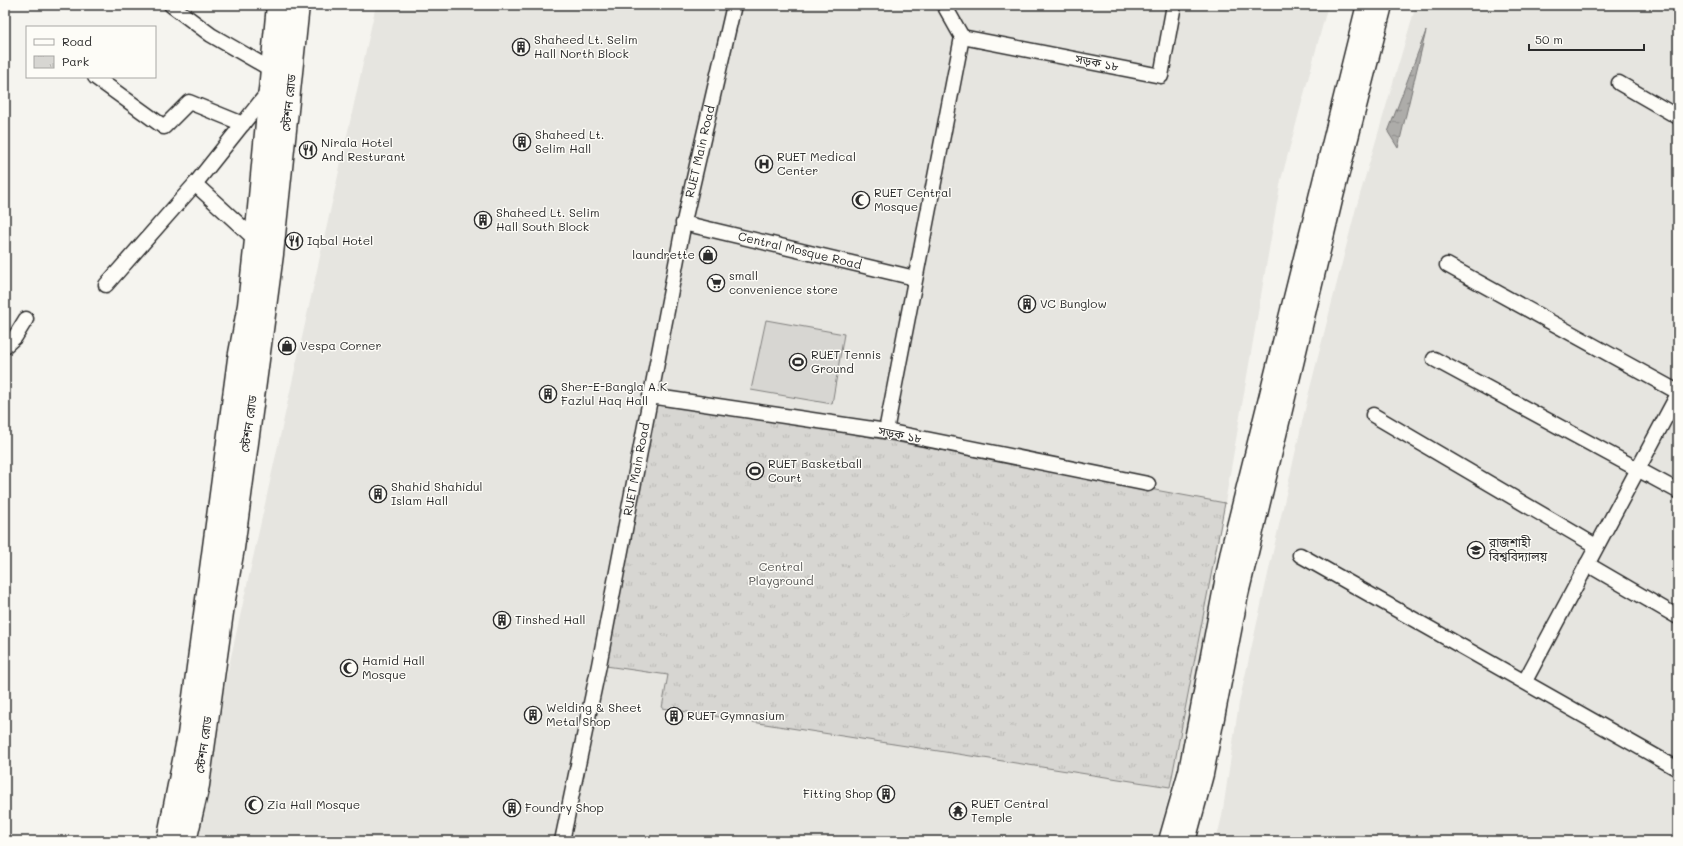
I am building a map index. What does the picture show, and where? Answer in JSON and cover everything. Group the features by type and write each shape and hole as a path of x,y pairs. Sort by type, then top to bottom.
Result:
{"main road":[{"name":"স্টেশন রোড","path":"168,841 189,735 239,359 249,305 278,5"},
{"name":"স্টেশন রোড","path":"185,841 198,785 223,605 233,548 272,254 298,5"},
{"path":"1169,841 1189,771 1231,551 1367,5"},
{"path":"1185,841 1203,774 1240,587 1331,208 1382,5"}],"street":[{"path":"106,285 195,184 243,124 271,80 171,5"},
{"name":"RUET Main Road","path":"562,841 599,665 683,223 734,5"},
{"path":"886,431 962,37 944,5"},
{"name":"সড়ক ১৮","path":"962,37 1161,76 1174,5"},
{"path":"96,78 164,127 189,102 243,124"},
{"path":"1619,83 1678,117"},
{"path":"195,184 256,240"},
{"name":"Central Mosque Road","path":"683,223 915,278"},
{"path":"1447,265 1678,393 1525,680"},
{"path":"5,346 15,337 26,319"},
{"path":"1434,359 1678,491"},
{"name":"সড়ক ১৮","path":"650,396 886,431 1148,484"},
{"path":"1373,415 1596,546"},
{"path":"1300,555 1525,680 1678,769"},
{"path":"1587,564 1678,617"}],"shaded area":[{"path":"376,5 1328,5 1281,180 1190,716 1157,841 190,841"},
{"name":"রাজশাহী বিশ্ববিদ্যালয়","path":"1416,5 1678,5 1678,841 1216,841 1222,816 1239,703 1308,396 1356,208"}],"green space":[{"name":"RUET Tennis Ground","path":"766,320 844,334 832,404 751,390"},
{"name":"Central Playground","path":"650,396 1225,503 1170,787 662,708 668,675 599,665"}],"water":[{"path":"1426,31 1398,148 1388,132"}],"place":[{"name":"Shaheed Lt. Selim Hall North Block","path":"521,47"},
{"name":"Shaheed Lt. Selim Hall","path":"522,142"},
{"name":"Nirala Hotel And Resturant","path":"308,150"},
{"name":"RUET Medical Center","path":"764,164"},
{"name":"RUET Central Mosque","path":"861,200"},
{"name":"Shaheed Lt. Selim Hall South Block","path":"483,220"},
{"name":"Iqbal Hotel","path":"294,241"},
{"name":"laundrette","path":"708,255"},
{"name":"small convenience store","path":"716,283"},
{"name":"VC Bunglow","path":"1027,304"},
{"name":"Vespa Corner","path":"287,346"},
{"name":"RUET Tennis Ground","path":"798,362"},
{"name":"Sher-E-Bangla A.K Fazlul Haq Hall","path":"548,394"},
{"name":"RUET Basketball Court","path":"755,471"},
{"name":"Shahid Shahidul Islam Hall","path":"378,494"},
{"name":"রাজশাহী বিশ্ববিদ্যালয়","path":"1476,550"},
{"name":"Tinshed Hall","path":"502,620"},
{"name":"Hamid Hall Mosque","path":"349,668"},
{"name":"Welding & Sheet Metal Shop","path":"533,715"},
{"name":"RUET Gymnasium","path":"674,716"},
{"name":"Fitting Shop","path":"886,794"},
{"name":"Zia Hall Mosque","path":"254,805"},
{"name":"Foundry Shop","path":"512,808"},
{"name":"RUET Central Temple","path":"958,811"}]}
